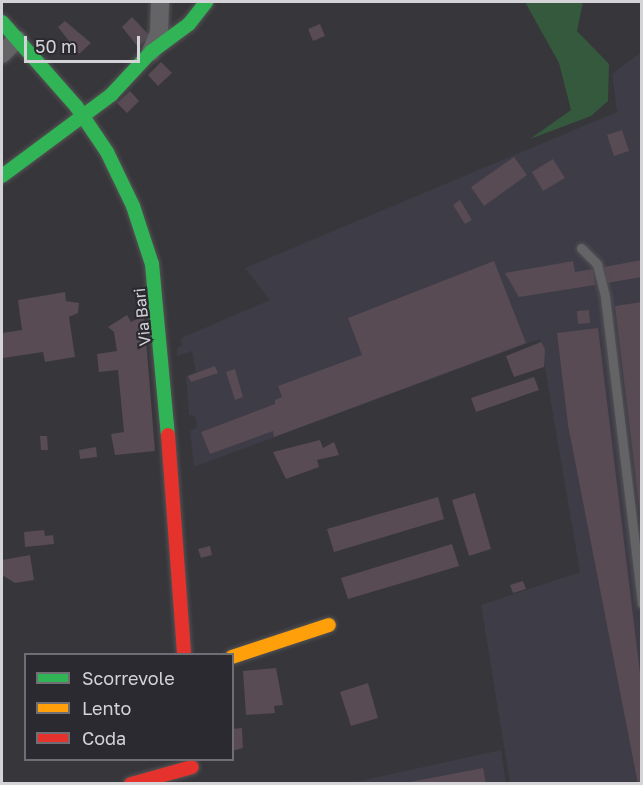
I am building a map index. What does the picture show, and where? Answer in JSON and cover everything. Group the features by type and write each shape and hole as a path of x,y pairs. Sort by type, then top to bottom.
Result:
{"main road":[{"path":"2,176 111,95 151,52 189,24 206,2"},
{"name":"Via Bari","path":"2,22 83,114 107,152 133,206 152,264 160,317 184,653"},
{"path":"234,656 329,625"},
{"path":"131,783 191,763 193,783"}],"street":[{"path":"151,52 159,33 160,2"},
{"path":"2,54 17,39"}],"lane":[{"path":"581,248 597,264 605,297 642,604"}],"shaded area":[{"path":"641,52 641,783 510,783 481,605 580,572 540,339 194,467 190,431 197,427 195,416 189,415 186,376 196,372 192,351 177,356 177,349 182,345 181,338 270,300 245,268 617,112 612,74"},
{"path":"501,750 506,783 351,784 364,780"}],"green space":[{"path":"525,2 583,2 577,31 609,64 608,101 591,116 530,139 571,110 559,63"}],"building":[{"path":"132,17 150,36 138,47 122,27"},
{"path":"65,21 91,43 79,54 58,27"},
{"path":"320,24 325,36 313,41 308,29"},
{"path":"161,62 172,73 158,86 148,75"},
{"path":"130,91 139,101 127,113 117,103"},
{"path":"622,130 629,151 614,156 607,135"},
{"path":"514,157 527,175 484,206 471,187"},
{"path":"553,159 565,178 543,191 532,172"},
{"path":"460,200 472,220 465,224 453,205"},
{"path":"642,260 642,277 607,283 604,267"},
{"path":"494,261 526,343 274,437 273,431 210,454 201,432 275,404 275,400 282,397 278,386 362,355 348,318"},
{"path":"573,261 575,272 593,269 595,285 519,297 505,273"},
{"path":"65,292 66,301 79,303 78,313 69,317 75,357 45,362 43,352 3,358 2,333 22,330 18,300"},
{"path":"642,302 642,514 640,514 615,306"},
{"path":"589,310 590,323 578,324 577,311"},
{"path":"127,315 131,322 144,315 155,451 115,455 111,434 124,432 118,370 99,372 97,354 117,351 114,332 108,327"},
{"path":"598,328 642,690 642,784 638,784 568,425 557,333"},
{"path":"541,342 545,349 544,367 514,377 506,356"},
{"path":"215,366 218,373 191,382 188,376"},
{"path":"235,369 243,397 235,400 226,372"},
{"path":"534,377 539,390 476,412 471,398"},
{"path":"40,436 47,436 48,450 41,450"},
{"path":"320,440 323,448 334,442 339,455 317,460 319,467 286,479 273,452"},
{"path":"96,447 97,457 80,459 79,450"},
{"path":"475,493 491,549 469,556 452,500"},
{"path":"438,497 444,519 334,552 327,529"},
{"path":"44,530 45,536 53,535 54,544 25,547 24,532"},
{"path":"452,544 459,566 348,599 341,578"},
{"path":"210,546 212,555 201,558 198,549"},
{"path":"30,555 34,580 15,583 2,575 2,560"},
{"path":"523,581 526,589 513,593 510,585"},
{"path":"276,668 283,705 274,706 275,713 246,715 243,671"},
{"path":"368,683 378,718 351,726 340,692"},
{"path":"242,728 243,748 234,750 234,729"},
{"path":"483,768 486,784 410,784 410,782"}],"traffic: fast":[{"path":"2,176 111,95 151,52 189,24 206,2"},
{"path":"2,22 76,106 107,152 133,206 152,264 168,435"}],"traffic: slow":[{"path":"234,656 329,625"}],"traffic: jam":[{"path":"168,435 184,653"},
{"path":"131,784 192,767"}]}
